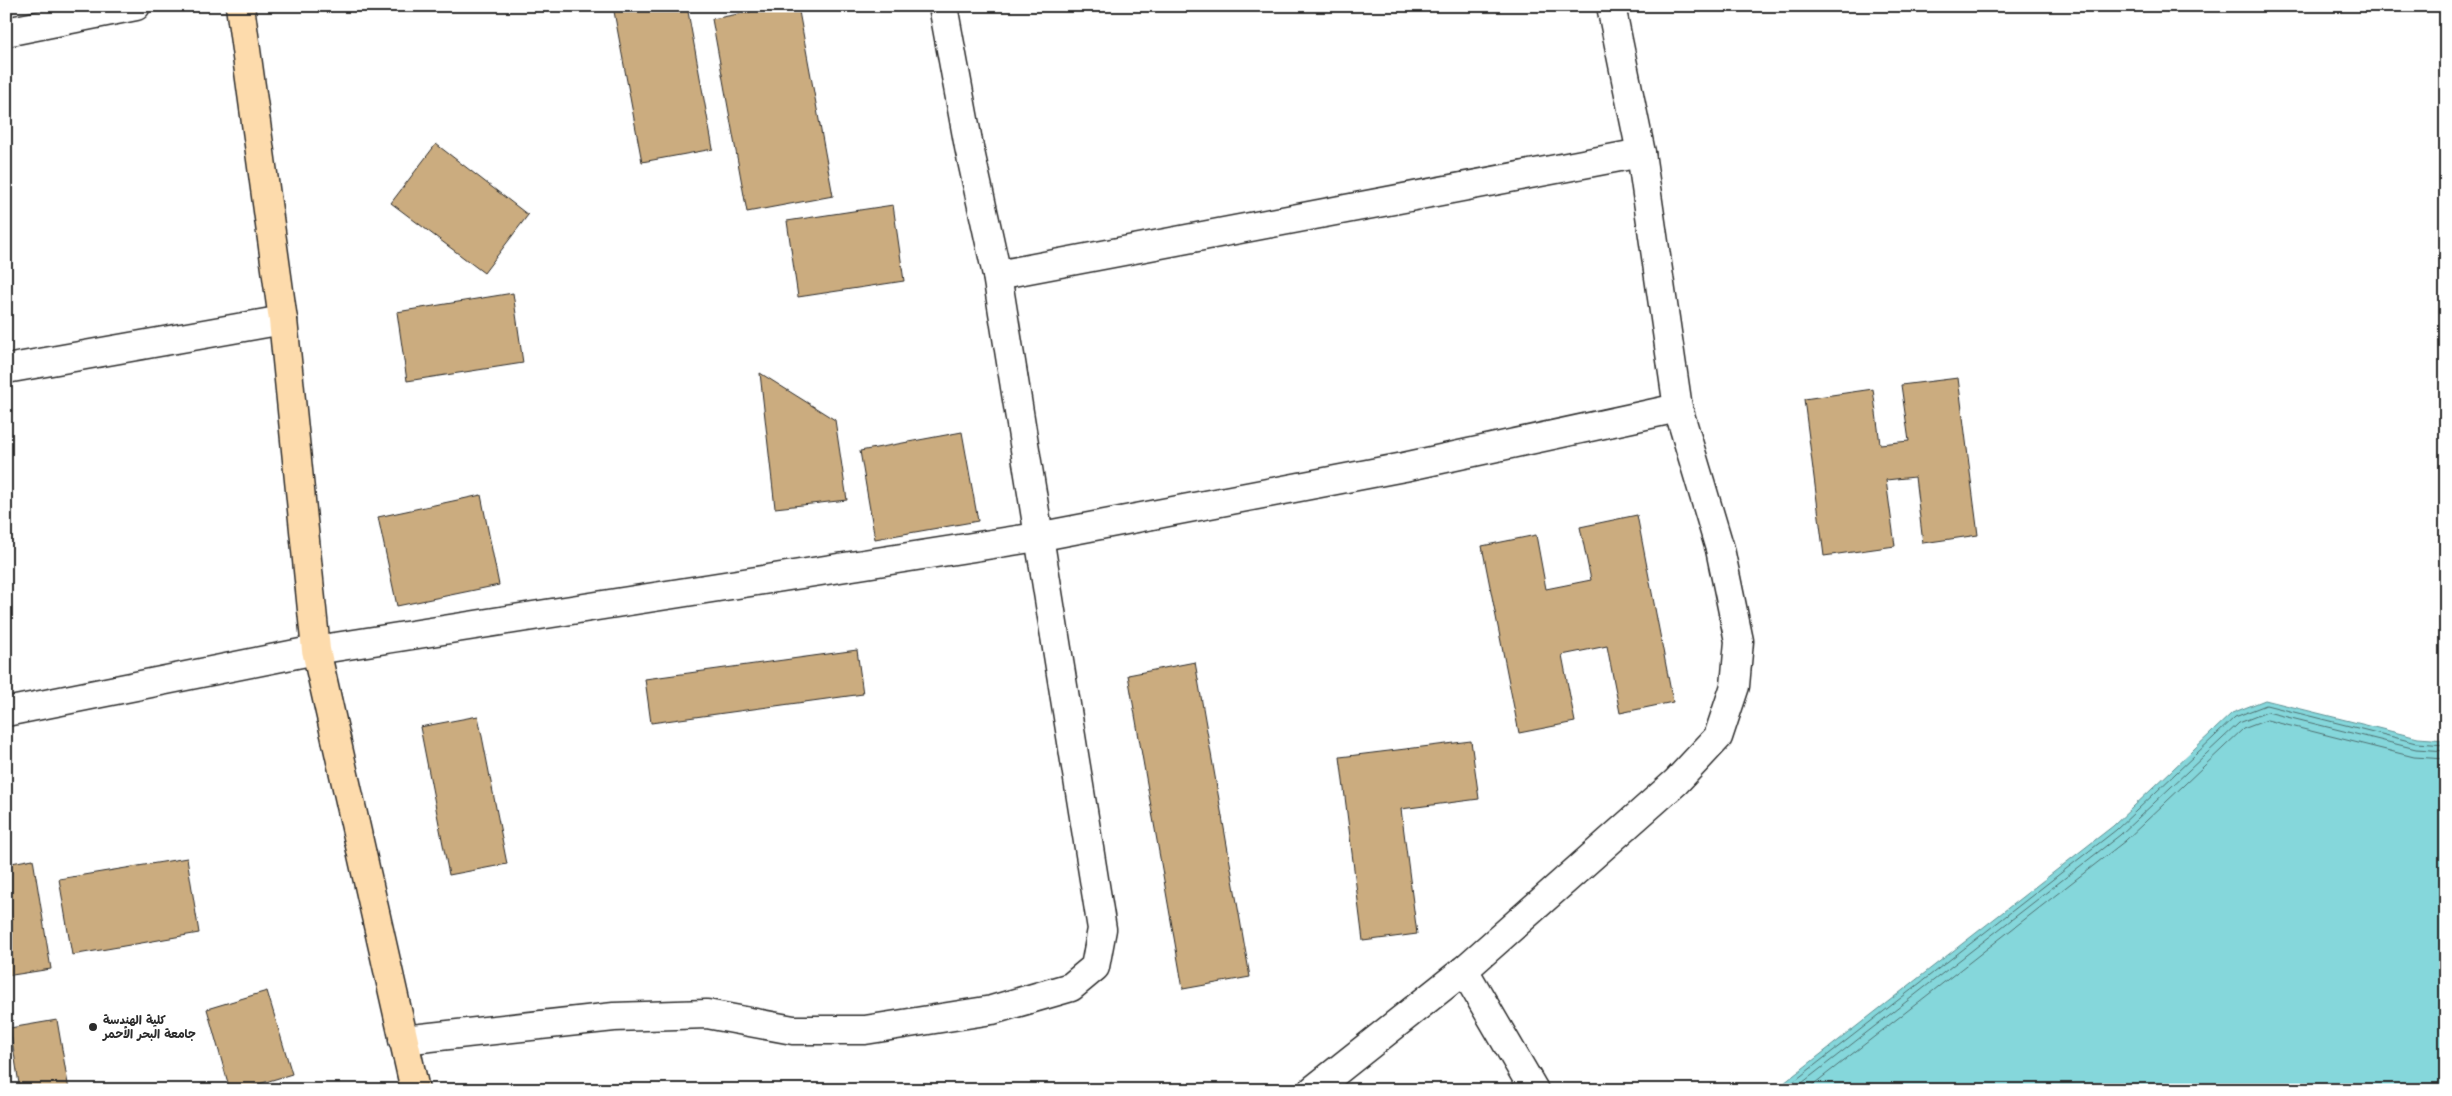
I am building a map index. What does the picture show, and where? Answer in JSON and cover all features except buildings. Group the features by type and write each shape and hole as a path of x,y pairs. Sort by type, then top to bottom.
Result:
{"main road":[{"path":"240,6 283,320 316,650 415,1090"}],"street":[{"path":"6,32 136,6"},
{"path":"403,1040 614,1017 707,1014 793,1030 865,1030 992,1010 1071,987 1095,967 1102,929 1037,537 997,275 969,147 943,6"},
{"path":"1313,1090 1464,970 1676,782 1718,737 1735,686 1739,641 1720,549 1678,408 1640,152 1611,6"},
{"path":"997,275 1640,152"},
{"path":"6,369 283,320"},
{"path":"6,712 316,650 1037,537 1404,467 1678,408"},
{"path":"1464,970 1534,1090"}],"water":[{"path":"2265,700 2418,738 2446,740 2446,1090 1775,1090 2113,826 2232,713"}],"place":[{"name":"كلية الهندسة جامعة البحر الأحمر","path":"93,1027"}]}
